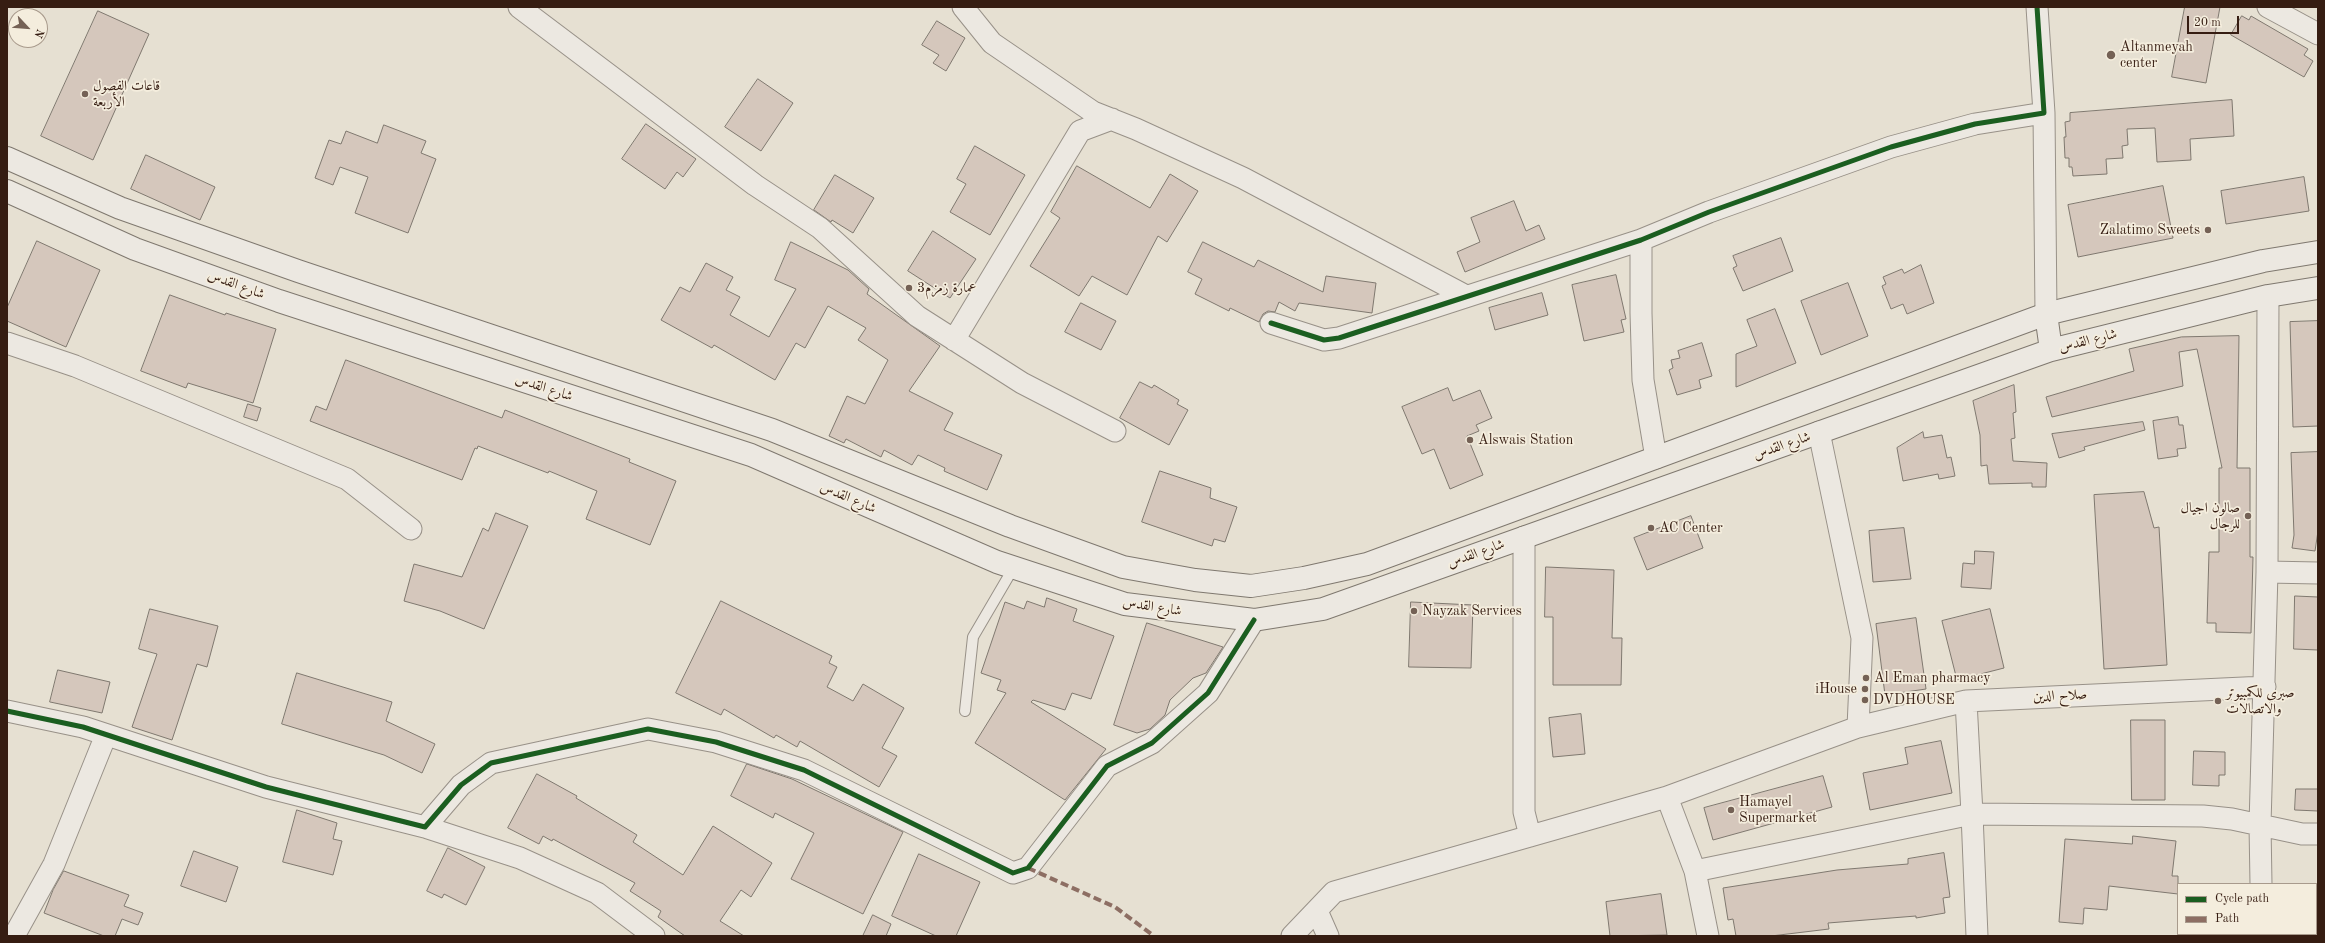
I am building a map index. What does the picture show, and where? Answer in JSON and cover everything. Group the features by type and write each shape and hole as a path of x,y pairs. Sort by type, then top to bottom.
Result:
{"main road":[{"name":"شارع القدس","path":"7,158 120,208 298,271 772,430 1010,526 1123,567 1195,580 1251,586 1304,578 1367,564 2046,314 2263,261 2318,252"},
{"name":"شارع القدس","path":"7,191 135,249 279,301 750,456 1014,567 1125,604 1254,620 1324,609 2051,350 2268,296 2318,288"},
{"path":"2046,314 2051,350"},
{"path":"1813,401 1819,432"},
{"path":"750,456 772,430"}],"street":[{"path":"519,7 755,185 820,228 917,316 1022,383 1115,432"},
{"path":"963,7 992,43 1093,112 1112,119 1243,178 1466,296"},
{"path":"2037,7 2044,113 2046,314"},
{"path":"2268,7 2318,34"},
{"path":"1271,323 1324,340 1339,338 1641,240 1709,212 1891,147 1975,124 2044,113"},
{"path":"954,340 1080,131 1112,119"},
{"path":"1641,240 1640,313 1643,380 1656,458"},
{"path":"2261,883 2260,825 2267,572 2268,296"},
{"path":"7,343 75,366 347,479 411,529"},
{"path":"1819,432 1862,638 1858,727"},
{"path":"1524,537 1524,812 1530,836"},
{"path":"2267,572 2318,573"},
{"path":"425,827 461,785 491,763 648,729 716,742 804,770 1013,873 1028,868 1107,766 1152,743 1208,693 1254,620"},
{"name":"صلاح الدين","path":"1292,936 1334,892 1667,797 1858,727 1966,701 2265,687"},
{"path":"1966,701 1976,936"},
{"path":"7,711 83,728 266,787 425,827 520,858 597,893 654,936"},
{"path":"14,926 54,864 106,735"},
{"path":"1667,797 1695,871 1708,936"},
{"path":"1695,871 1972,814 2203,816 2232,819 2302,834 2318,834"},
{"path":"1317,911 1328,936"}],"lane":[{"path":"965,711 973,637 1014,567"}],"building":[{"path":"2185,7 2220,7 2206,83 2172,77"},
{"path":"98,11 149,34 93,160 41,136"},
{"path":"2242,16 2249,20 2251,16 2308,49 2304,55 2313,61 2304,77 2231,35"},
{"path":"937,21 965,38 946,71 933,63 939,55 922,45"},
{"path":"758,79 793,103 761,151 725,127"},
{"path":"2232,100 2234,136 2190,139 2191,160 2157,162 2155,128 2127,129 2128,145 2122,146 2123,158 2106,159 2107,174 2073,176 2072,167 2069,167 2069,158 2065,158 2065,122 2070,121 2070,113"},
{"path":"646,124 696,159 683,177 677,172 665,189 622,159"},
{"path":"384,125 426,141 421,153 436,159 408,233 355,213 368,177 340,167 333,185 315,178 329,140 341,144 346,131 377,143"},
{"path":"975,146 1025,175 990,235 950,212 966,184 957,179"},
{"path":"146,155 215,187 200,220 131,189"},
{"path":"1077,166 1150,208 1170,174 1198,191 1167,242 1158,236 1127,295 1092,276 1079,296 1030,266 1060,218 1051,212"},
{"path":"835,175 874,198 853,233 832,220 831,222 814,210"},
{"path":"2304,177 2309,211 2226,224 2221,191"},
{"path":"2163,186 2173,238 2078,257 2068,205"},
{"path":"1514,201 1526,231 1539,225 1545,239 1465,272 1457,252 1480,242 1471,218"},
{"path":"933,231 976,259 950,298 908,271"},
{"path":"1781,238 1793,271 1743,291 1733,268 1737,266 1733,256"},
{"path":"37,241 100,270 66,347 7,321 7,308"},
{"path":"791,242 848,270 869,289 867,294 940,346 909,391 953,413 944,430 1002,455 987,490 944,471 945,468 918,455 912,465 884,450 881,457 846,439 844,443 829,436 847,396 865,404 888,360 858,340 866,328 828,306 805,348 796,343 775,380 714,345 712,348 661,320 680,287 690,292 706,263 733,277 726,290 740,297 730,315 769,337 796,289 775,280"},
{"path":"1203,242 1254,267 1258,260 1323,292 1326,276 1376,283 1372,313 1299,303 1295,311 1279,302 1275,312 1268,311 1263,314 1259,322 1230,308 1229,311 1195,294 1202,279 1188,272"},
{"path":"1921,265 1934,303 1907,314 1903,304 1891,309 1882,286 1886,284 1883,277 1902,269 1904,273"},
{"path":"1616,275 1626,319 1621,320 1624,332 1584,341 1572,285"},
{"path":"1848,283 1868,336 1821,355 1801,301"},
{"path":"1542,293 1548,315 1495,330 1489,308"},
{"path":"170,295 225,315 226,313 276,329 253,403 188,383 186,388 141,371"},
{"path":"1081,303 1116,321 1101,350 1065,332"},
{"path":"1775,309 1796,363 1736,387 1736,354 1757,346 1747,320"},
{"path":"2318,321 2318,426 2293,427 2290,322"},
{"path":"2239,336 2237,468 2250,468 2250,557 2253,557 2251,633 2216,632 2216,623 2207,623 2209,552 2219,552 2219,468 2222,468 2197,349 2179,352 2183,386 2052,417 2046,397 2134,371 2129,349 2181,337"},
{"path":"1702,343 1712,376 1699,380 1701,388 1677,395 1669,370 1673,368 1671,360 1680,358 1678,351"},
{"path":"346,360 502,418 505,410 630,459 629,462 676,481 650,545 586,519 597,491 549,471 548,473 478,446 477,449 475,448 462,480 310,421 316,406 326,410"},
{"path":"1140,382 1152,388 1154,385 1179,400 1177,404 1188,410 1169,445 1120,418"},
{"path":"2014,385 2016,412 2013,413 2015,438 2011,439 2013,461 2047,463 2046,487 2032,487 2032,483 1989,484 1987,465 1981,466 1980,435 1973,401"},
{"path":"1448,388 1453,401 1480,390 1492,418 1476,425 1479,431 1467,436 1483,475 1450,489 1434,449 1422,454 1402,407"},
{"path":"248,404 261,408 257,421 244,417"},
{"path":"2178,417 2179,425 2183,425 2186,448 2177,449 2178,456 2158,459 2153,421"},
{"path":"2143,422 2145,430 2084,447 2085,450 2059,458 2052,434"},
{"path":"1923,432 1924,438 1942,435 1947,458 1951,457 1955,476 1939,479 1938,474 1903,481 1897,448"},
{"path":"2318,452 2318,531 2315,551 2292,548 2294,535 2291,453"},
{"path":"1160,471 1211,488 1210,498 1237,507 1225,542 1214,539 1212,546 1142,522"},
{"path":"2144,492 2154,528 2159,527 2167,665 2104,669 2094,495"},
{"path":"496,513 528,526 484,629 440,611 404,601 414,564 462,577 483,528 488,531"},
{"path":"1691,516 1703,548 1647,570 1634,538"},
{"path":"1904,528 1911,579 1873,582 1869,531"},
{"path":"1975,551 1994,552 1991,589 1961,587 1963,563 1974,564"},
{"path":"1546,567 1614,570 1612,638 1622,638 1621,685 1553,685 1553,617 1545,617"},
{"path":"2295,596 2318,597 2318,650 2294,649"},
{"path":"1047,598 1077,609 1073,621 1114,636 1091,699 1072,693 1065,710 1033,700 1031,702 1106,749 1065,800 975,743 1006,693 997,690 1001,680 981,673 1005,602 1024,609 1027,601 1044,607"},
{"path":"721,601 832,656 829,663 837,667 827,687 853,701 863,684 904,708 882,748 897,756 879,787 800,741 797,747 776,735 774,738 724,709 721,715 676,693"},
{"path":"1411,602 1473,605 1471,668 1409,667"},
{"path":"150,609 218,626 207,667 197,664 172,740 132,727 157,654 139,649"},
{"path":"1990,609 2004,668 1957,680 1942,621"},
{"path":"1916,618 1926,689 1885,695 1876,624"},
{"path":"1147,623 1223,647 1206,673 1193,678 1170,700 1165,715 1150,729 1137,733 1114,725"},
{"path":"58,670 110,682 102,713 50,702"},
{"path":"297,673 392,702 386,721 435,744 422,773 384,755 282,724"},
{"path":"1581,714 1585,754 1553,757 1549,718"},
{"path":"2131,720 2165,720 2165,800 2132,800"},
{"path":"1941,741 1952,793 1870,810 1863,773 1908,764 1905,748"},
{"path":"2194,751 2225,752 2225,775 2219,775 2219,786 2193,785"},
{"path":"747,764 792,779 903,832 863,914 791,879 814,833 775,813 773,818 731,796"},
{"path":"537,774 577,796 576,798 637,835 633,842 683,875 713,826 772,863 751,897 741,890 720,921 744,936 685,936 658,917 661,911 630,891 635,883 553,839 552,841 543,836 539,844 508,828"},
{"path":"1823,776 1832,807 1713,840 1704,808"},
{"path":"2296,789 2318,789 2318,811 2295,810"},
{"path":"297,810 337,823 333,839 342,841 333,875 283,862"},
{"path":"2133,836 2176,841 2172,876 2178,876 2177,894 2109,886 2107,910 2084,908 2083,924 2059,922 2065,839 2132,844"},
{"path":"448,848 485,867 466,905 444,894 442,898 427,891"},
{"path":"194,851 238,867 226,902 181,886"},
{"path":"1944,853 1950,897 1943,898 1945,913 1916,918 1916,916 1828,923 1829,929 1771,936 1736,936 1733,919 1728,920 1723,888 1837,870 1908,864 1908,859"},
{"path":"919,854 980,882 956,936 936,936 892,916"},
{"path":"64,871 129,895 124,906 143,913 138,925 122,919 115,936 104,936 44,913 53,890"},
{"path":"1661,894 1667,935 1610,936 1606,902"},
{"path":"873,915 891,924 886,936 863,936"}],"marked path":[{"path":"1028,868 1115,907 1154,936"}],"cycle path":[{"path":"1271,323 1324,340 1339,338 1641,240 1709,212 1891,147 1975,124 2044,113 2037,7"},
{"path":"7,711 83,727 266,787 425,827 461,785 491,763 648,729 716,742 804,770 1013,873 1028,868 1107,766 1152,743 1208,693 1254,620"}],"place":[{"name":"Altanmeyah center","path":"2111,55"},
{"name":"قاعات الفصول الأربعة","path":"85,94"},
{"name":"Zalatimo Sweets","path":"2208,230"},
{"name":"عمارة زمزم3","path":"909,288"},
{"name":"Alswais Station","path":"1470,440"},
{"name":"صالون اجيال للرجال","path":"2248,516"},
{"name":"AC Center","path":"1651,528"},
{"name":"Nayzak Services","path":"1414,611"},
{"name":"Al Eman pharmacy","path":"1866,678"},
{"name":"iHouse","path":"1865,689"},
{"name":"DVDHOUSE","path":"1865,700"},
{"name":"صبري للكمبيوتر والاتصالات","path":"2218,701"},
{"name":"Hamayel Supermarket","path":"1731,810"}]}
